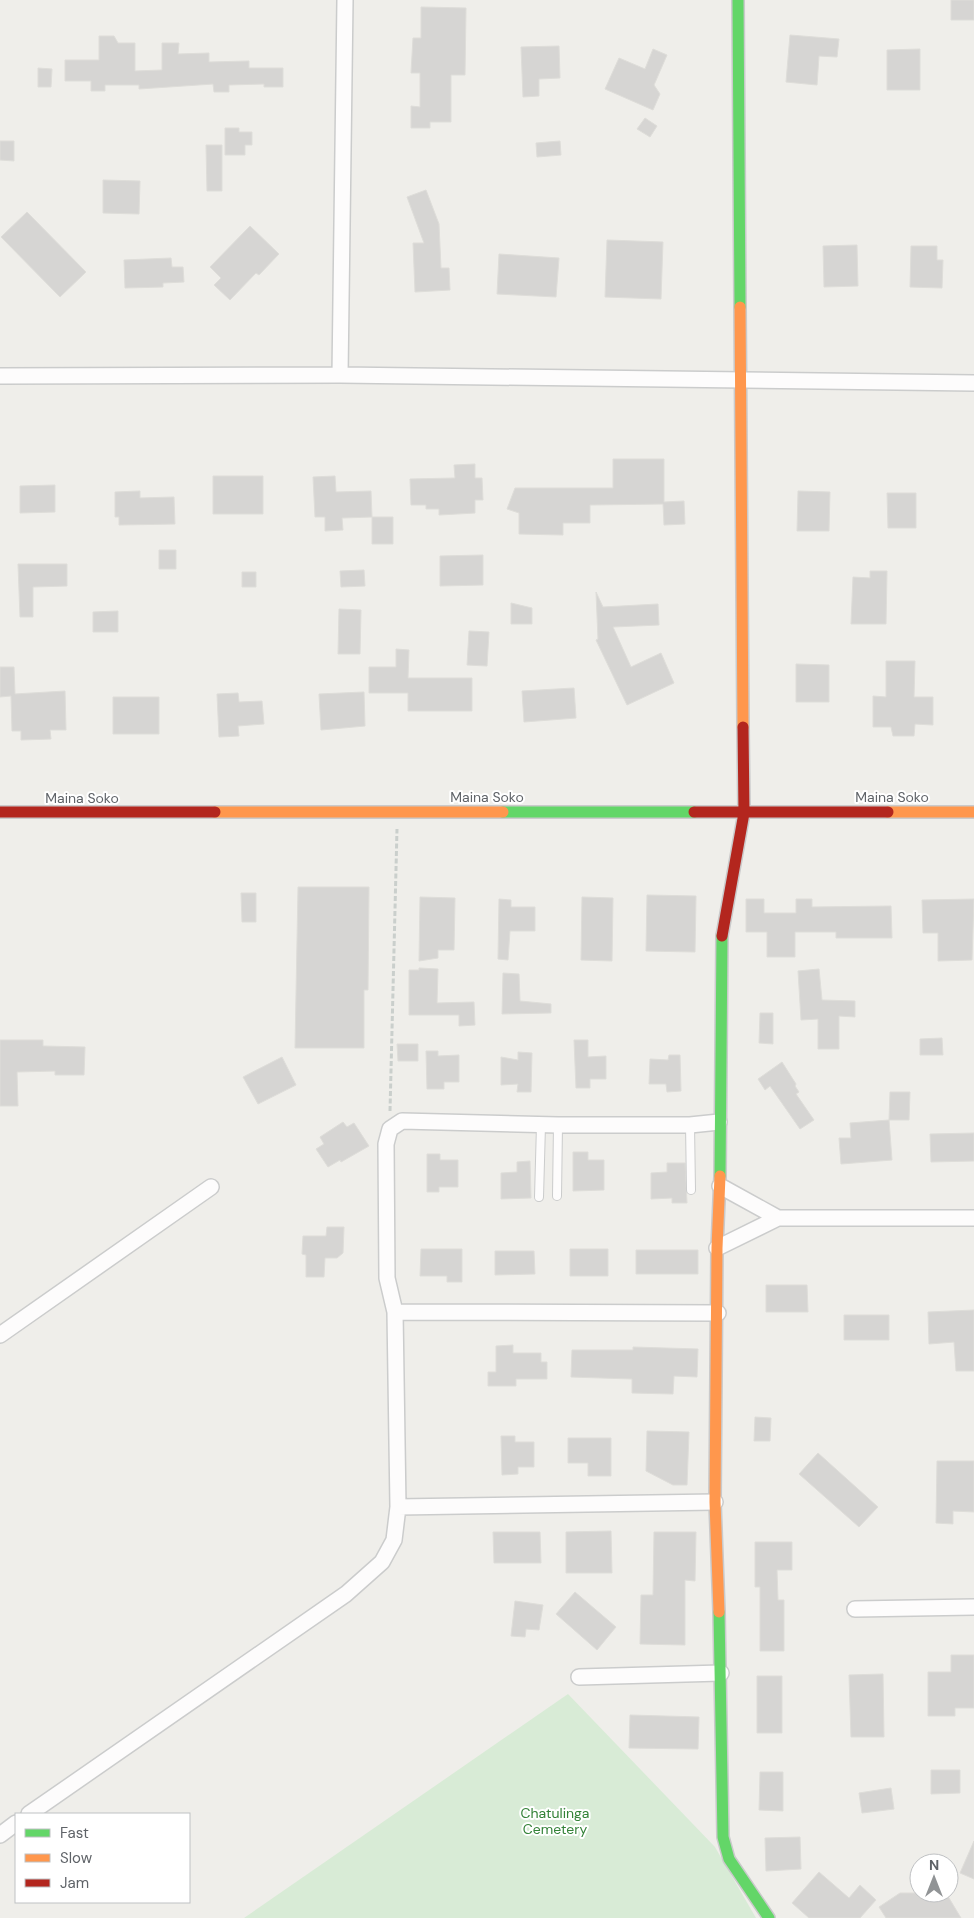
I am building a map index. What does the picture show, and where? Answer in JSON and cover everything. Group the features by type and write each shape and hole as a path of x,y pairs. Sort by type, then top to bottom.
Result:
{"street":[{"path":"340,375 345,0"},
{"path":"738,0 744,813 722,932 715,1502 721,1673 723,1837 729,1859 768,1918"},
{"path":"0,376 340,375 974,383"},
{"name":"Maina Soko","path":"0,812 974,812"},
{"path":"30,1813 346,1594 382,1562 394,1540 398,1507 395,1312 388,1278 386,1243 386,1144 390,1129 402,1121 541,1125 690,1125 719,1122"},
{"path":"720,1186 778,1218"},
{"path":"0,1335 211,1187"},
{"path":"717,1248 778,1218 974,1218"},
{"path":"395,1312 718,1313"},
{"path":"398,1507 715,1502"},
{"path":"855,1609 974,1607"},
{"path":"579,1678 721,1673"},
{"path":"0,1835 15,1824"}],"lane":[{"path":"539,1197 541,1125"},
{"path":"557,1196 558,1125"},
{"path":"690,1125 691,1190"}],"path":[{"path":"390,1129 398,812"}],"green space":[{"name":"Chatulinga Cemetery","path":"568,1694 715,1847 756,1918 244,1918"}],"building":[{"path":"951,0 974,0 974,20 951,20"},
{"path":"421,7 466,8 465,75 451,75 451,122 430,122 430,128 411,128 411,106 420,107 420,73 411,73 413,38 421,38"},
{"path":"790,35 839,39 837,57 819,56 817,85 786,82"},
{"path":"99,36 114,36 118,43 135,43 135,71 162,70 162,43 179,43 178,54 209,53 209,62 249,61 249,68 283,68 283,87 264,87 264,84 229,85 229,92 214,92 213,84 139,89 139,85 105,85 105,91 91,91 91,81 65,81 65,60 99,60"},
{"path":"559,46 560,78 539,79 539,96 523,97 521,47"},
{"path":"653,49 667,55 654,85 660,94 653,110 605,89 619,58 645,69"},
{"path":"920,49 920,90 887,90 887,50"},
{"path":"38,68 52,69 51,87 38,87"},
{"path":"645,118 657,126 650,137 637,129"},
{"path":"225,128 239,128 239,132 252,132 252,145 245,145 245,155 225,155"},
{"path":"0,141 14,141 14,161 0,160"},
{"path":"560,141 561,155 537,157 536,143"},
{"path":"206,145 222,145 222,191 207,191"},
{"path":"103,180 140,181 139,214 103,213"},
{"path":"426,190 439,224 441,268 449,268 450,290 415,292 413,243 424,243 407,197"},
{"path":"27,212 86,272 60,297 1,237"},
{"path":"250,226 279,254 259,275 256,273 230,300 214,285 221,278 210,267"},
{"path":"607,240 663,242 661,299 605,297"},
{"path":"857,245 858,286 824,287 823,246"},
{"path":"911,246 937,246 937,260 943,260 942,288 910,287"},
{"path":"499,254 559,258 556,297 497,294"},
{"path":"171,258 172,267 183,267 184,282 163,283 163,287 125,288 124,260"},
{"path":"613,459 664,459 664,502 684,501 685,524 664,525 663,504 590,505 590,523 563,523 563,535 519,534 519,513 507,509 515,488 613,488"},
{"path":"475,464 475,478 482,478 483,500 475,500 475,513 439,515 439,509 426,509 426,505 411,505 410,479 455,478 454,465"},
{"path":"213,476 263,476 263,514 213,514"},
{"path":"335,476 336,492 371,491 372,517 342,518 343,530 325,531 325,517 315,517 313,477"},
{"path":"55,485 55,512 20,513 20,486"},
{"path":"140,491 140,498 174,497 175,524 119,525 119,517 115,517 115,492"},
{"path":"798,491 830,492 829,531 797,531"},
{"path":"887,493 916,493 916,528 888,528"},
{"path":"372,517 393,517 393,544 372,544"},
{"path":"159,550 176,550 176,569 159,569"},
{"path":"483,555 483,585 440,586 440,556"},
{"path":"18,564 67,564 67,586 33,587 33,617 20,617"},
{"path":"364,570 365,586 341,587 340,571"},
{"path":"870,571 887,571 886,624 851,624 853,577 870,578"},
{"path":"242,572 256,572 256,587 242,587"},
{"path":"596,592 603,607 658,604 659,625 613,627 631,667 661,653 674,683 627,705 596,640 598,639"},
{"path":"511,603 532,608 532,624 511,624"},
{"path":"339,609 361,610 360,654 338,654"},
{"path":"118,611 118,632 93,632 93,612"},
{"path":"469,631 489,632 487,666 467,665"},
{"path":"396,649 409,650 408,678 472,678 472,711 408,711 408,693 369,693 369,667 396,667"},
{"path":"886,661 915,661 914,697 933,697 933,725 915,724 914,736 893,736 891,727 873,727 873,696 886,697"},
{"path":"796,664 829,665 829,702 796,702"},
{"path":"0,667 14,667 15,694 65,691 66,730 50,730 51,739 21,740 21,731 12,731 11,696 0,697"},
{"path":"574,688 576,718 524,722 522,691"},
{"path":"364,692 365,726 321,730 319,694"},
{"path":"238,693 239,702 262,701 264,724 238,726 239,736 219,737 217,694"},
{"path":"113,697 159,697 159,734 113,734"},
{"path":"298,887 369,887 368,990 364,990 364,1048 295,1048"},
{"path":"241,893 256,893 256,922 242,922"},
{"path":"647,895 696,896 695,952 646,951"},
{"path":"420,897 455,898 454,950 438,950 438,958 419,961"},
{"path":"582,897 613,898 612,961 581,960"},
{"path":"499,899 511,900 511,907 535,907 535,931 510,931 508,960 498,959"},
{"path":"746,899 764,899 764,913 796,913 796,899 812,899 812,907 891,906 892,938 836,938 836,932 795,932 795,957 767,957 767,932 746,932"},
{"path":"974,899 972,960 938,961 938,933 923,933 922,900"},
{"path":"419,968 438,969 437,1003 474,1002 475,1025 459,1026 459,1015 409,1015 409,970 419,970"},
{"path":"819,969 822,1000 855,1001 855,1017 839,1016 839,1049 818,1049 818,1019 801,1020 798,971"},
{"path":"503,973 519,974 520,1001 551,1004 551,1013 502,1014"},
{"path":"760,1013 773,1013 773,1044 759,1043"},
{"path":"942,1038 943,1055 920,1055 920,1039"},
{"path":"0,1040 43,1040 43,1046 85,1047 84,1075 55,1075 55,1071 17,1072 18,1106 0,1106"},
{"path":"574,1040 588,1040 588,1057 606,1056 606,1079 590,1079 590,1088 576,1088"},
{"path":"397,1044 418,1044 418,1061 398,1061"},
{"path":"426,1051 438,1051 438,1056 459,1055 459,1082 444,1082 444,1089 427,1089"},
{"path":"518,1052 532,1053 531,1092 517,1092 518,1084 501,1085 501,1057 518,1060"},
{"path":"669,1055 680,1055 681,1091 667,1092 666,1084 649,1084 650,1059 668,1060"},
{"path":"282,1057 296,1085 258,1104 243,1077"},
{"path":"782,1062 796,1084 795,1086 799,1092 796,1094 814,1120 800,1129 770,1086 765,1090 758,1079"},
{"path":"890,1092 910,1092 909,1120 889,1120"},
{"path":"889,1120 892,1160 841,1164 839,1138 851,1138 850,1123"},
{"path":"343,1122 347,1127 354,1123 369,1146 328,1167 316,1149 324,1144 320,1137"},
{"path":"974,1133 974,1161 931,1162 930,1134"},
{"path":"573,1152 588,1152 588,1160 604,1160 604,1190 573,1191"},
{"path":"427,1154 440,1154 440,1160 458,1160 458,1187 439,1187 439,1192 427,1192"},
{"path":"530,1161 531,1198 501,1199 501,1173 517,1172 517,1162"},
{"path":"667,1163 685,1163 687,1203 672,1203 672,1198 651,1199 651,1173 667,1172"},
{"path":"327,1227 344,1227 343,1253 337,1258 325,1258 324,1277 306,1277 306,1255 302,1254 303,1236 326,1236"},
{"path":"421,1249 462,1249 462,1282 447,1282 447,1276 420,1276"},
{"path":"570,1249 608,1249 608,1276 570,1276"},
{"path":"636,1250 698,1250 698,1274 636,1274"},
{"path":"495,1251 534,1251 535,1274 495,1275"},
{"path":"766,1285 807,1285 808,1312 766,1312"},
{"path":"974,1310 974,1371 956,1371 954,1342 929,1344 928,1312"},
{"path":"844,1315 889,1315 889,1340 844,1340"},
{"path":"513,1345 513,1353 541,1353 541,1362 547,1362 547,1379 516,1379 516,1386 488,1386 488,1372 496,1372 496,1346"},
{"path":"633,1347 698,1349 697,1377 674,1376 673,1394 632,1393 632,1379 571,1377 572,1350 633,1350"},
{"path":"755,1417 771,1418 770,1441 754,1441"},
{"path":"647,1431 689,1432 687,1485 673,1485 646,1471"},
{"path":"501,1436 515,1436 515,1442 534,1442 534,1467 518,1467 518,1474 502,1475"},
{"path":"568,1438 611,1438 611,1476 588,1476 588,1463 568,1463"},
{"path":"818,1453 878,1507 859,1527 799,1474"},
{"path":"937,1461 974,1461 974,1512 953,1511 953,1524 936,1523"},
{"path":"611,1531 612,1573 566,1573 566,1532"},
{"path":"493,1532 540,1532 541,1563 494,1563"},
{"path":"654,1532 696,1532 695,1581 685,1580 685,1645 640,1644 641,1595 653,1595"},
{"path":"755,1542 792,1542 792,1570 777,1570 778,1600 784,1600 784,1651 760,1651 760,1587 755,1587"},
{"path":"575,1592 616,1627 597,1650 556,1614"},
{"path":"515,1601 543,1605 539,1630 526,1629 525,1637 511,1636"},
{"path":"951,1655 974,1655 974,1708 955,1708 955,1716 928,1716 928,1672 951,1672"},
{"path":"883,1674 884,1737 851,1737 849,1675"},
{"path":"757,1676 782,1676 782,1733 757,1733"},
{"path":"630,1715 699,1717 698,1749 629,1748"},
{"path":"931,1770 960,1770 960,1793 931,1794"},
{"path":"760,1772 783,1772 783,1811 759,1810"},
{"path":"891,1788 894,1809 862,1813 859,1793"},
{"path":"800,1837 801,1869 766,1871 765,1838"},
{"path":"974,1841 974,1879 960,1873"},
{"path":"819,1872 849,1898 860,1885 876,1900 860,1918 809,1918 792,1903"},
{"path":"900,1893 909,1893 909,1903 952,1903 961,1918 886,1918 879,1907"}],"traffic: fast":[{"path":"738,0 740,307"},
{"path":"503,812 694,812"},
{"path":"720,1176 722,936"},
{"path":"719,1612 723,1837 729,1859 769,1918"}],"traffic: slow":[{"path":"740,307 743,727"},
{"path":"215,812 503,812"},
{"path":"888,812 974,812"},
{"path":"719,1612 715,1502 717,1248 720,1176"}],"traffic: jam":[{"path":"722,936 744,813 743,727"},
{"path":"0,812 215,812"},
{"path":"694,812 888,812"}]}
